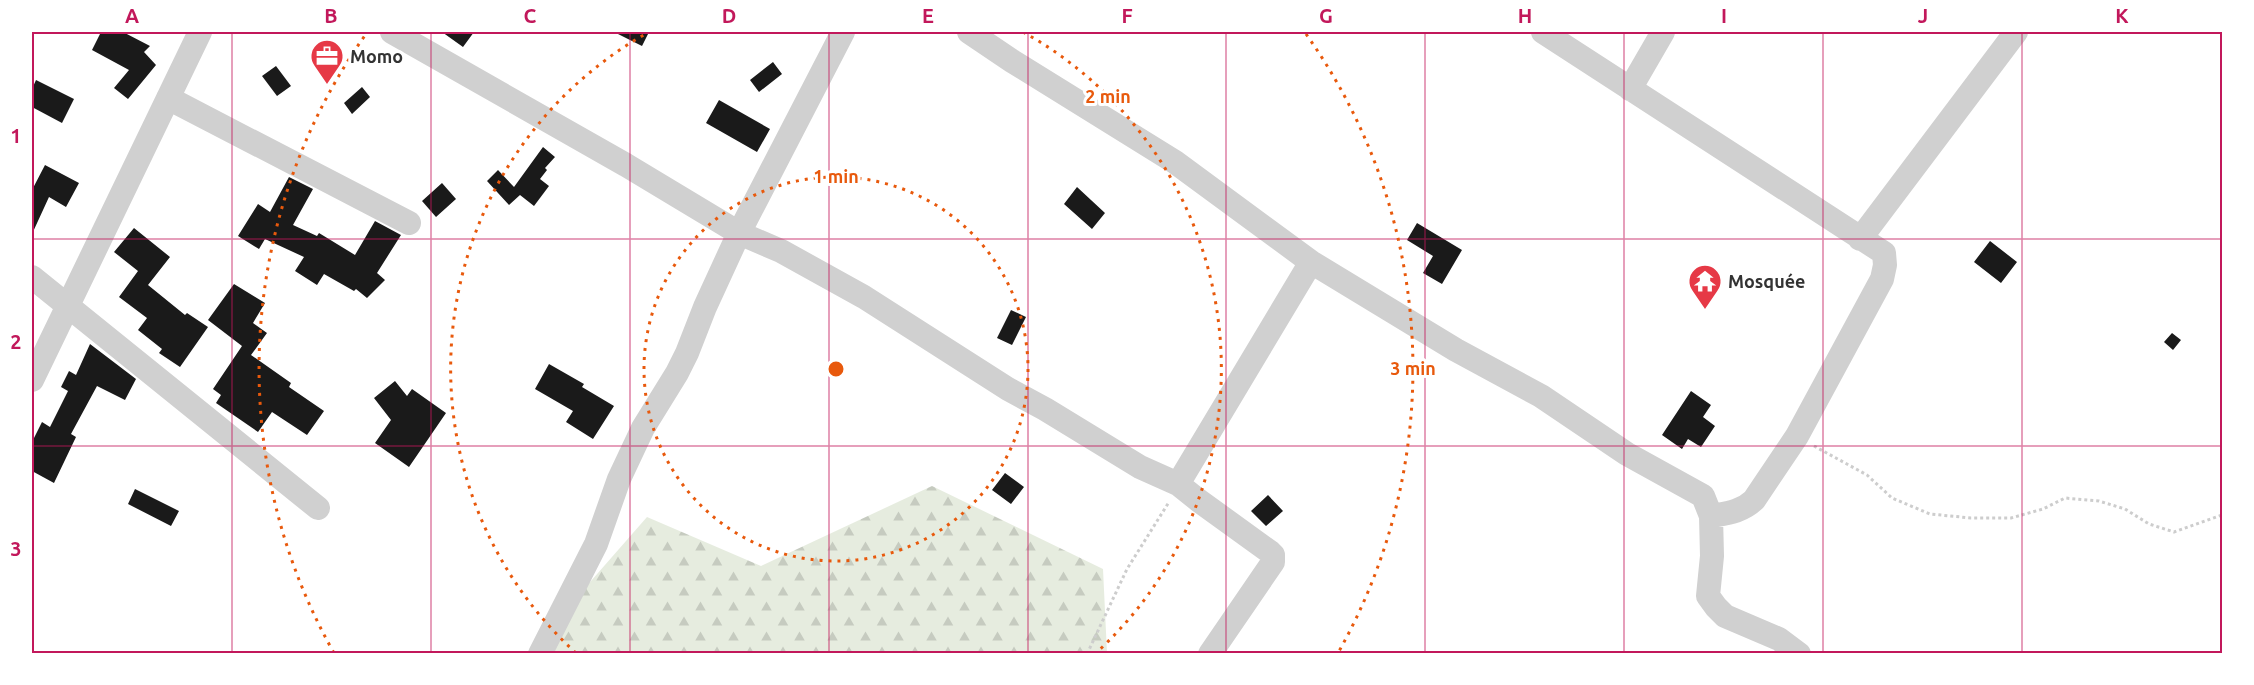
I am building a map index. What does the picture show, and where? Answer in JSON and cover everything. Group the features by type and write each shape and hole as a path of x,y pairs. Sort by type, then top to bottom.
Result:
{"street":[{"path":"32,380 200,32"},
{"path":"392,32 626,165 738,233 816,269 1008,389 1140,467 1178,484 1273,555 1273,562 1210,654"},
{"path":"540,654 596,544 619,479 642,428 677,373 738,233 843,32"},
{"path":"969,32 1175,162 1311,262 1456,350 1541,396 1628,454 1703,496 1711,516 1712,556 1708,596 1725,616 1779,639 1799,654"},
{"path":"1543,32 1884,254 1885,266 1882,279 1797,436 1755,500 1738,512 1711,516"},
{"path":"1630,89 1663,32"},
{"path":"1860,239 2016,32"},
{"path":"168,98 409,223"},
{"path":"1178,484 1311,262"},
{"path":"32,277 318,508"}],"path":[{"path":"1797,436 1867,475 1892,498 1930,514 1971,518 2011,518 2043,509 2065,498 2099,501 2125,509 2149,524 2174,531 2223,515"},
{"path":"1087,654 1127,569 1161,517 1178,484"}],"green space":[{"path":"932,486 1103,569 1107,653 527,654 647,517 761,566"}],"building":[{"path":"101,32 123,32 150,46 144,52 156,65 128,99 114,88 129,70 92,50"},
{"path":"442,32 474,32 463,47"},
{"path":"614,32 649,32 642,46"},
{"path":"773,62 782,74 759,92 750,80"},
{"path":"276,66 291,86 277,96 262,76"},
{"path":"36,80 74,99 62,123 32,107 32,89"},
{"path":"362,87 370,97 352,114 344,103"},
{"path":"719,100 770,129 757,152 706,123"},
{"path":"543,147 555,157 545,168 547,170 540,179 549,186 534,206 520,195 509,205 487,181 498,170 514,187"},
{"path":"45,165 79,183 66,207 49,197 32,234 32,190"},
{"path":"289,177 313,189 293,225 317,236 319,233 355,255 375,221 401,235 377,273 385,280 367,298 356,289 354,291 324,274 317,285 295,271 304,257 265,239 259,249 238,236 258,204 270,212"},
{"path":"442,183 456,199 436,217 422,201"},
{"path":"1077,187 1105,213 1092,229 1064,204"},
{"path":"1417,223 1462,250 1442,284 1423,273 1433,256 1407,240"},
{"path":"134,228 170,257 148,285 185,315 187,313 208,327 180,367 159,353 162,349 138,330 147,318 119,297 138,271 114,252"},
{"path":"1990,241 2017,262 2001,283 1974,262"},
{"path":"234,284 265,303 253,323 267,333 251,355 291,383 289,387 324,411 307,435 272,412 258,432 216,403 221,395 213,389 242,346 208,320"},
{"path":"1011,310 1026,317 1012,345 997,338"},
{"path":"2172,333 2181,340 2173,350 2164,342"},
{"path":"90,344 136,379 125,400 97,386 71,434 76,437 54,483 32,471 32,442 42,422 50,427 68,391 61,387 69,371 76,375"},
{"path":"549,364 584,384 582,387 614,406 593,439 566,422 573,411 535,389"},
{"path":"395,381 407,396 412,389 446,413 409,467 375,443 391,420 374,398"},
{"path":"1691,391 1711,405 1703,417 1715,426 1701,447 1688,439 1682,449 1662,435"},
{"path":"1005,473 1024,487 1011,504 992,490"},
{"path":"135,489 179,511 171,526 128,504"},
{"path":"1268,495 1283,511 1266,526 1251,511"}],"place":[{"name":"Momo","path":"327,85"},
{"name":"Mosquée","path":"1705,310"}]}
